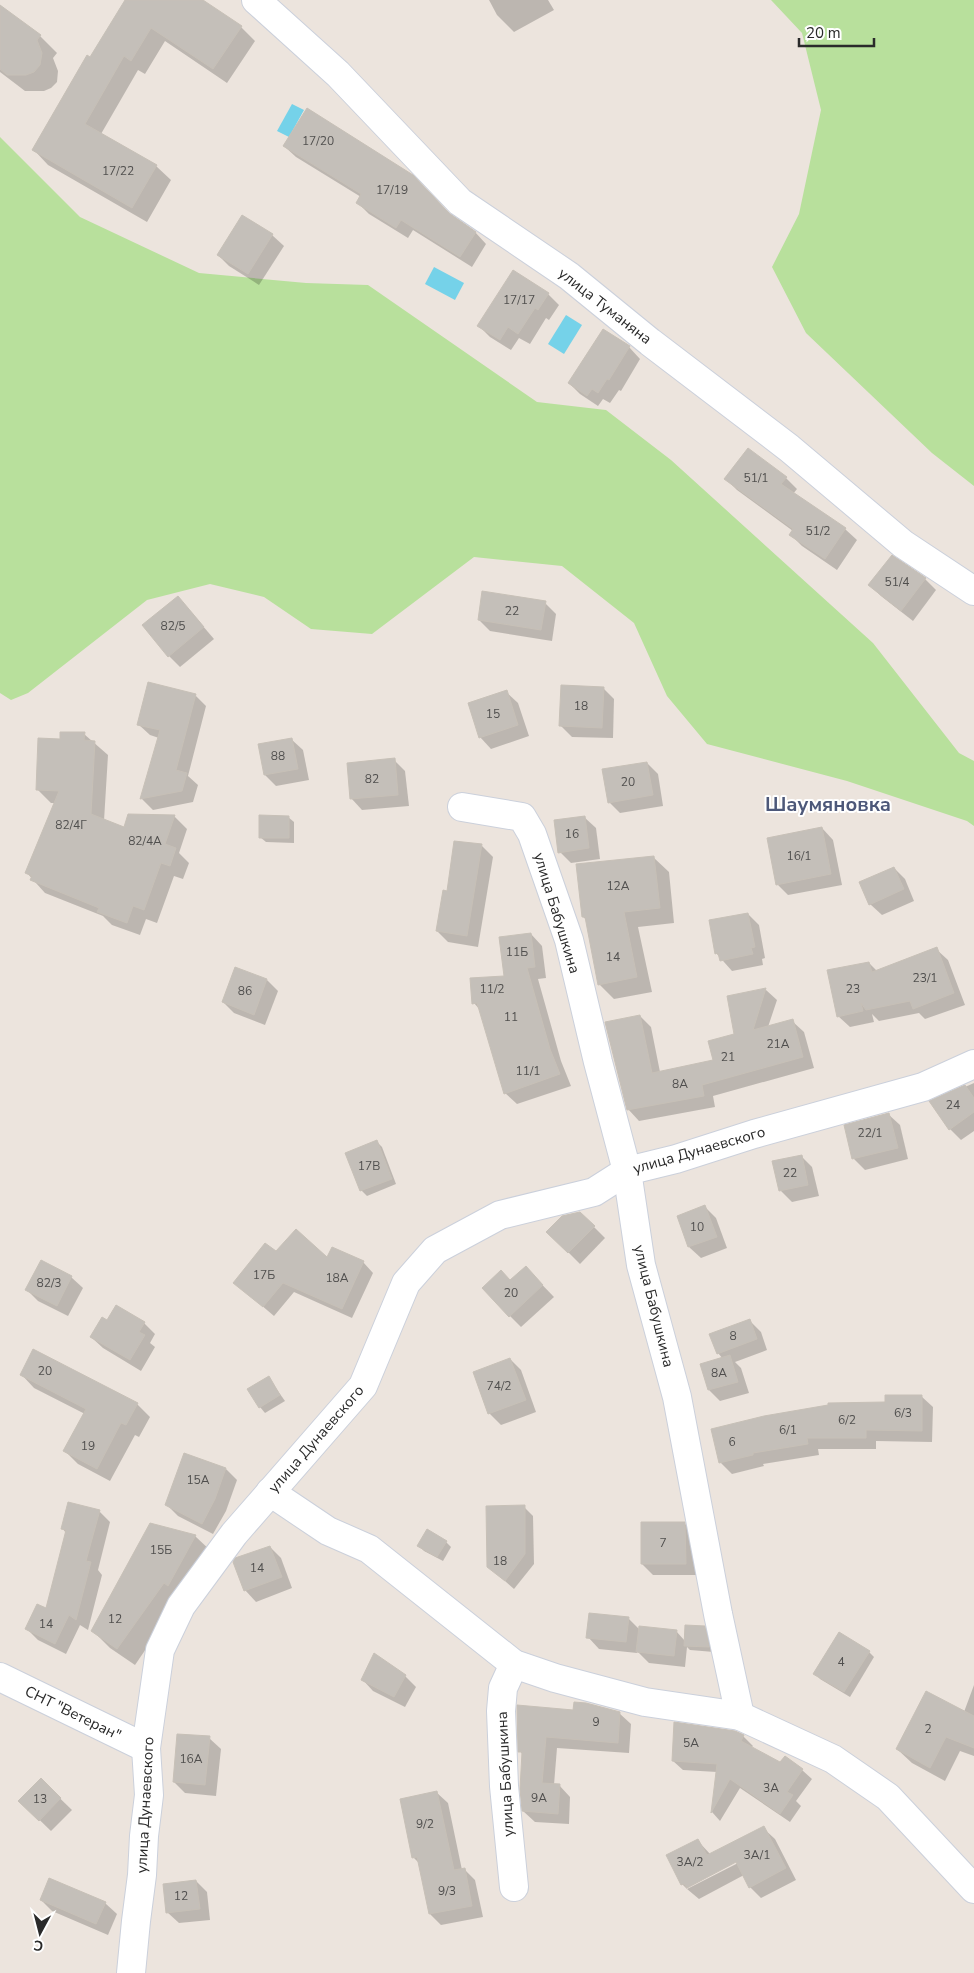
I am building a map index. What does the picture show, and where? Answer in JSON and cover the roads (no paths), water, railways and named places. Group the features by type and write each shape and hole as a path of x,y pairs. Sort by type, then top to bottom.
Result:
{"street":[{"name":"улица Туманяна","path":"256,0 338,74 460,202 569,276 650,342 789,448 903,544 974,591"},
{"name":"улица Бабушкина","path":"462,807 522,817 532,834 569,940 598,1062 627,1171 641,1265 677,1397 706,1558 740,1716"},
{"name":"улица Дунаевского","path":"131,1973 149,1795 146,1748 160,1650 181,1606 234,1534 363,1386 406,1283 435,1250 500,1215 594,1192 627,1171 676,1159 754,1134 923,1087 974,1064"},
{"path":"270,1492 328,1531 369,1549 514,1664 555,1678 645,1702 740,1716 833,1759 888,1797 974,1889"},
{"name":"улица Бабушкина","path":"514,1664 503,1688 501,1712 504,1786 514,1887"},
{"name":"СНТ \"Ветеран\"","path":"0,1677 146,1748"}],"water":[{"path":"292,104 304,110 289,137 277,131"},
{"path":"434,267 464,283 455,300 425,284"},
{"path":"566,315 582,325 564,354 548,344"}],"district":[{"name":"Шаумяновка","path":"828,804"}]}
